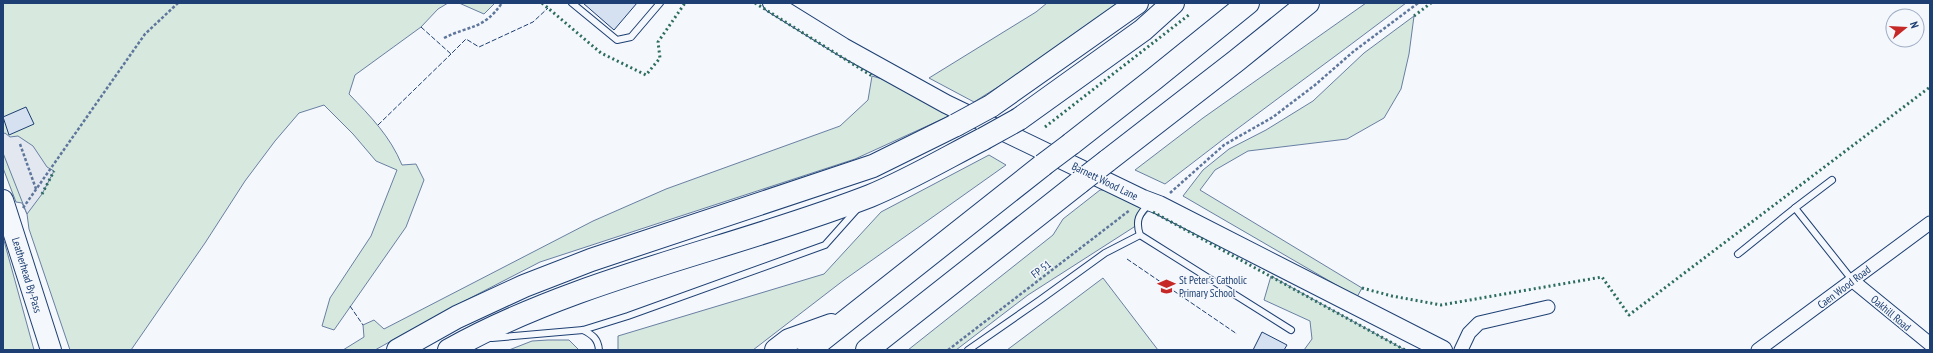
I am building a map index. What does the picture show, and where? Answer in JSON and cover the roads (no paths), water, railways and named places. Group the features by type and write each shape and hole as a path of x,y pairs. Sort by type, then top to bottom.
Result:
{"highway":[{"path":"398,350 457,317 524,286 591,260 873,166 956,126 991,106 1137,3"},
{"path":"449,350 534,310 598,285 758,235 870,195 910,177 984,139 1019,119 1143,30 1173,3"},
{"path":"809,350 1154,79 1248,3"},
{"path":"867,350 1106,160 1236,61 1308,3"},
{"path":"776,350 789,340 847,319"}],"main road":[{"name":"Leatherhead By-Pass","path":"3,200 51,350"}],"street":[{"name":"Barnett Wood Lane","path":"772,3 843,47 946,104 1151,202 1443,350"},
{"name":"Caen Wood Road","path":"1758,350 1930,223"},
{"name":"Oakhill Road","path":"1853,281 1930,344"},
{"path":"1461,350 1469,333 1479,323 1548,307"}],"lane":[{"path":"572,3 617,40 631,38 660,3"},
{"path":"1738,254 1794,208 1832,180"},
{"path":"468,340 583,330 628,316 825,245 870,195"},
{"path":"1151,202 1140,213 1138,227 1140,235 1291,330"},
{"path":"1794,208 1853,281"},
{"path":"968,350 1040,300 1105,252 1140,235"},
{"path":"583,330 592,334 598,341 599,350"}],"place":[{"name":"St Peter's Catholic Primary School","path":"1166,286"}]}
